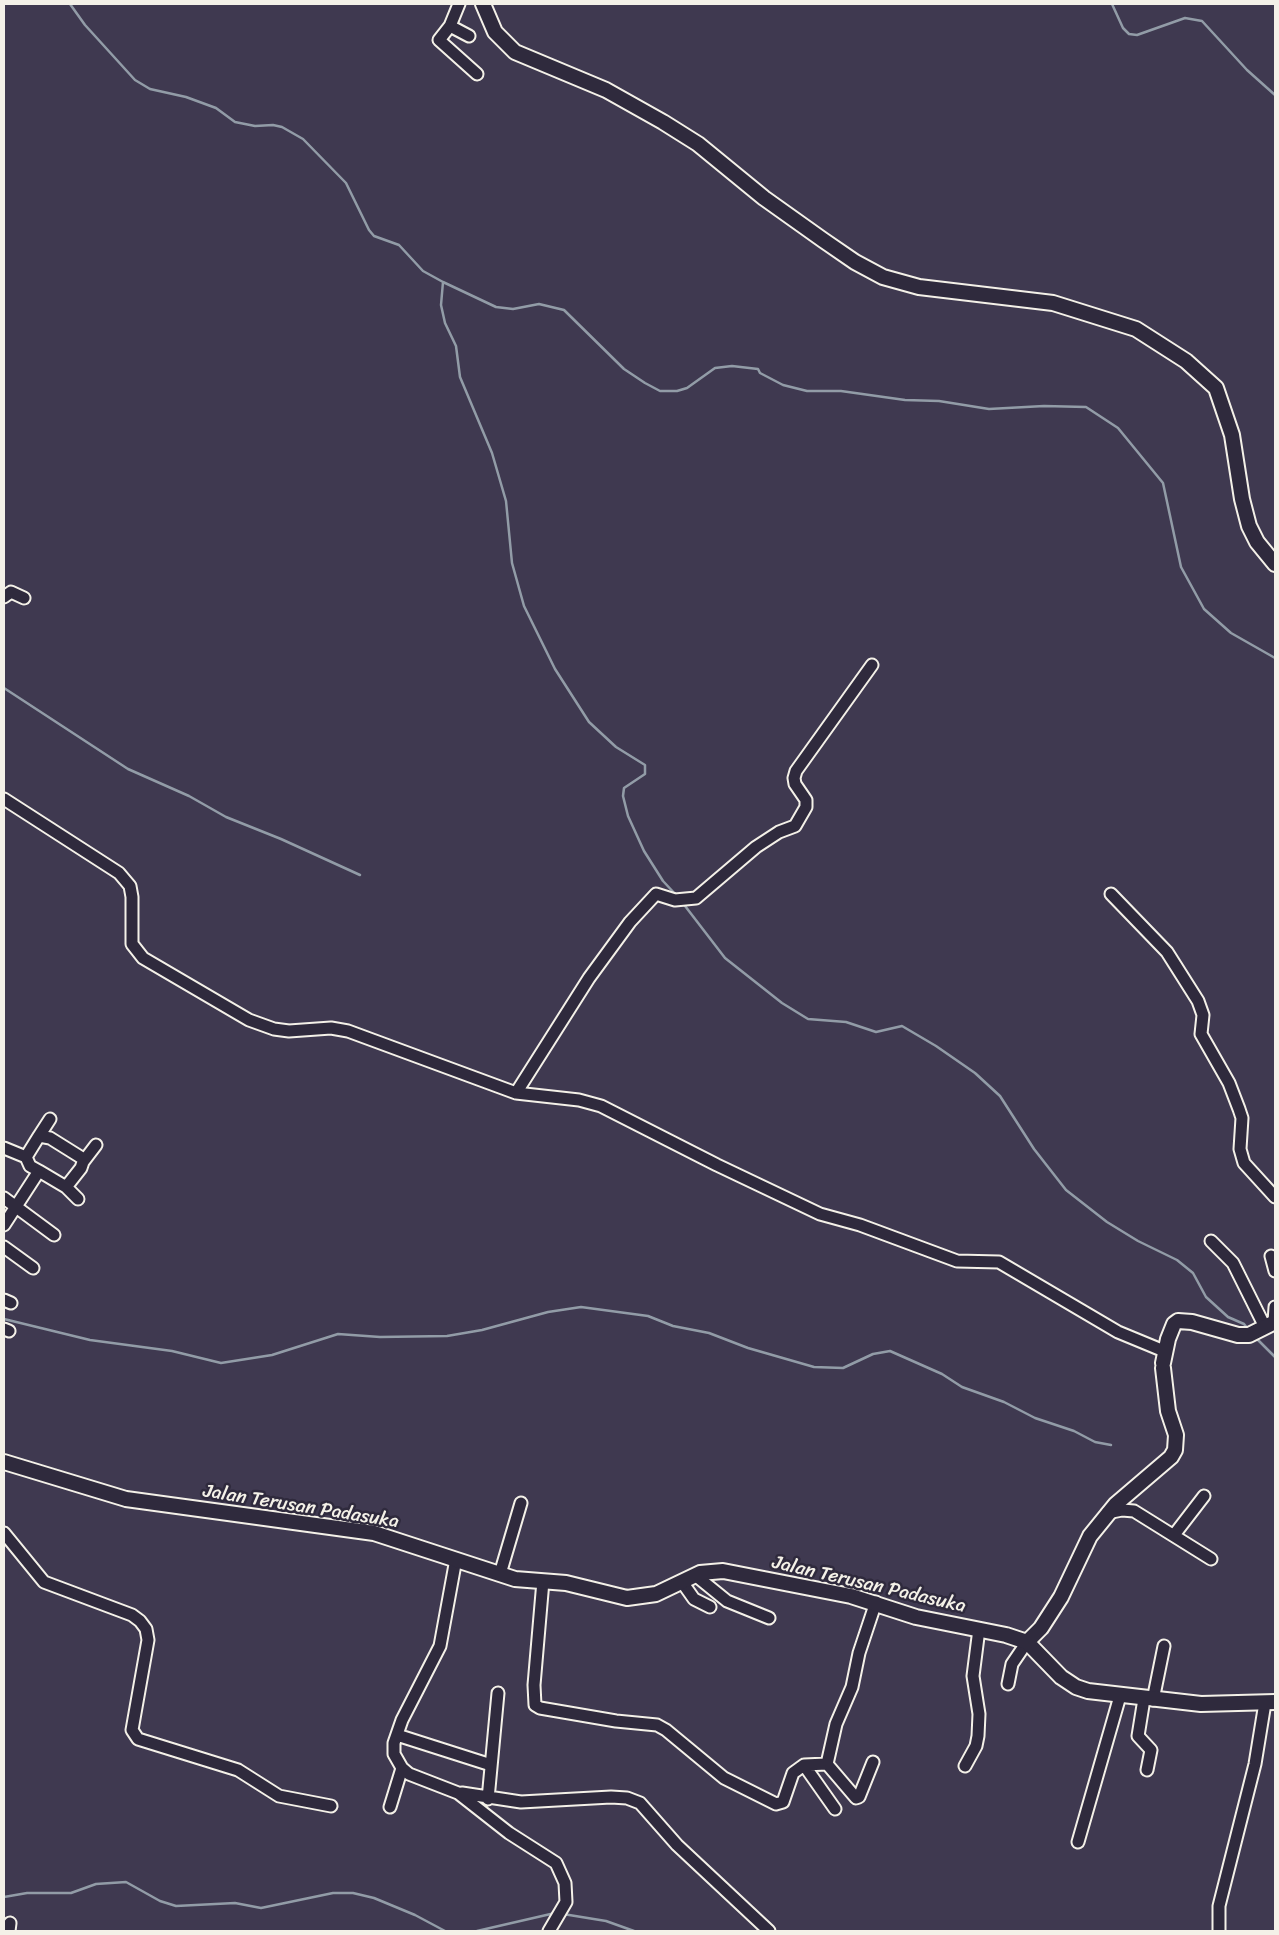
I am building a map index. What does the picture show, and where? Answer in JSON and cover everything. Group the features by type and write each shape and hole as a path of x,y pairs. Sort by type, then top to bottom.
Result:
{"street":[{"path":"459,4 450,26 439,40 477,74"},
{"path":"483,4 495,32 515,52 606,90 663,122 698,144 764,198 823,240 855,262 884,277 919,287 1053,303 1136,329 1186,361 1216,388 1232,435 1242,499 1250,526 1257,542 1275,564"},
{"path":"450,26 468,36"},
{"path":"4,597 11,592 24,598"},
{"path":"516,1093 594,970 630,922 656,894 675,900 696,898 756,847 779,832 795,826 806,808 806,800 795,784 796,771 872,665"},
{"path":"4,799 118,873 130,886 132,897 132,944 143,958 249,1020 288,1031 331,1028 348,1031 516,1093 579,1100 601,1106 717,1165 820,1214 860,1225 957,1261 999,1262 1118,1332 1163,1361"},
{"path":"1111,894 1167,952 1198,1001 1203,1015 1201,1034 1229,1083 1242,1118 1240,1149 1244,1163 1275,1197"},
{"path":"26,1157 50,1119"},
{"path":"39,1136 50,1138 82,1158 83,1162"},
{"path":"66,1187 96,1145"},
{"path":"4,1148 26,1157 30,1166 66,1187 78,1199"},
{"path":"4,1224 39,1170"},
{"path":"4,1198 54,1235"},
{"path":"1211,1241 1233,1263 1272,1323"},
{"path":"4,1247 33,1268"},
{"path":"1270,1256 1275,1271"},
{"path":"1272,1323 1275,1307"},
{"path":"1008,1684 1012,1664 1027,1642 1041,1628 1054,1608 1090,1536 1108,1513 1171,1457 1176,1450 1176,1435 1168,1410 1163,1361 1174,1324 1178,1321 1192,1322 1238,1335 1249,1335 1272,1323"},
{"name":"Jalan Terusan Padasuka","path":"4,1462 126,1499 374,1534 516,1579 566,1583 634,1598 656,1594 695,1575 723,1571 876,1602 916,1617 979,1629 1027,1642"},
{"path":"1174,1535 1204,1496"},
{"path":"500,1574 522,1503"},
{"path":"1108,1513 1122,1510 1134,1511 1211,1559"},
{"path":"4,1533 44,1582 132,1615 140,1621 146,1630 148,1640 132,1730 138,1739 238,1770 279,1796 331,1806"},
{"path":"456,1559 440,1646 408,1708 394,1743 394,1754 402,1768 409,1774 458,1793 488,1799 521,1802 611,1797 627,1798 640,1803 677,1845 769,1931"},
{"path":"695,1575 727,1601 769,1618"},
{"path":"543,1581 533,1700 540,1708 657,1726 666,1730 724,1778 776,1804 783,1802 793,1774 804,1765 827,1764"},
{"path":"682,1582 694,1599 710,1607"},
{"path":"827,1764 836,1724 852,1687 859,1653 876,1602"},
{"path":"965,1766 976,1746 978,1736 978,1714 973,1676 979,1629"},
{"path":"1027,1642 1061,1677 1076,1687 1120,1696 1201,1704 1270,1702 1220,1906 1219,1931"},
{"path":"1147,1770 1152,1750 1138,1736 1164,1646"},
{"path":"488,1799 498,1693"},
{"path":"1078,1842 1120,1696"},
{"path":"397,1735 491,1765"},
{"path":"827,1764 856,1798 859,1797 873,1762"},
{"path":"804,1765 835,1809"},
{"path":"390,1807 402,1768"},
{"path":"458,1793 509,1833 556,1863 565,1884 566,1902 549,1931"}],"waterway":[{"path":"70,4 85,25 135,80 150,89 186,97 216,108 235,122 255,126 273,125 282,127 303,139 346,183 369,230 374,236 399,245 423,271 496,307 513,309 539,304 564,310 624,369 660,391 677,391 687,388 715,368 732,366 758,369 760,373 783,385 807,391 841,391 905,400 939,401 989,409 1044,406 1086,407 1118,428 1163,483 1181,567 1204,609 1231,633 1275,658"},
{"path":"1112,4 1123,28 1129,34 1137,35 1185,18 1202,21 1247,70 1275,95"},
{"path":"443,282 441,305 445,323 456,346 460,377 492,453 506,501 512,563 524,606 555,669 589,722 616,747 645,765 645,774 624,788 623,796 628,816 644,851 663,881 677,896"},
{"path":"4,688 128,769 189,796 226,817 281,839 360,875"},
{"path":"682,902 725,958 782,1003 808,1019 846,1022 876,1032 902,1026 936,1046 975,1073 1000,1096 1034,1149 1066,1190 1107,1222 1138,1241 1177,1260 1193,1273 1206,1297 1228,1317 1244,1324 1248,1329"},
{"path":"4,1319 90,1340 172,1351 221,1363 272,1355 338,1334 380,1337 447,1336 482,1330 548,1312 581,1307 648,1316 673,1326 709,1333 748,1348 814,1367 843,1368 873,1354 890,1351 942,1374 962,1387 1004,1402 1035,1418 1074,1431 1095,1442 1111,1445"},
{"path":"1255,1337 1275,1357"},
{"path":"4,1897 27,1893 71,1893 96,1884 126,1882 160,1901 176,1906 235,1903 261,1908 333,1893 353,1893 374,1898 415,1915 445,1931"},
{"path":"477,1931 555,1913"},
{"path":"563,1914 606,1921 634,1931"}]}
